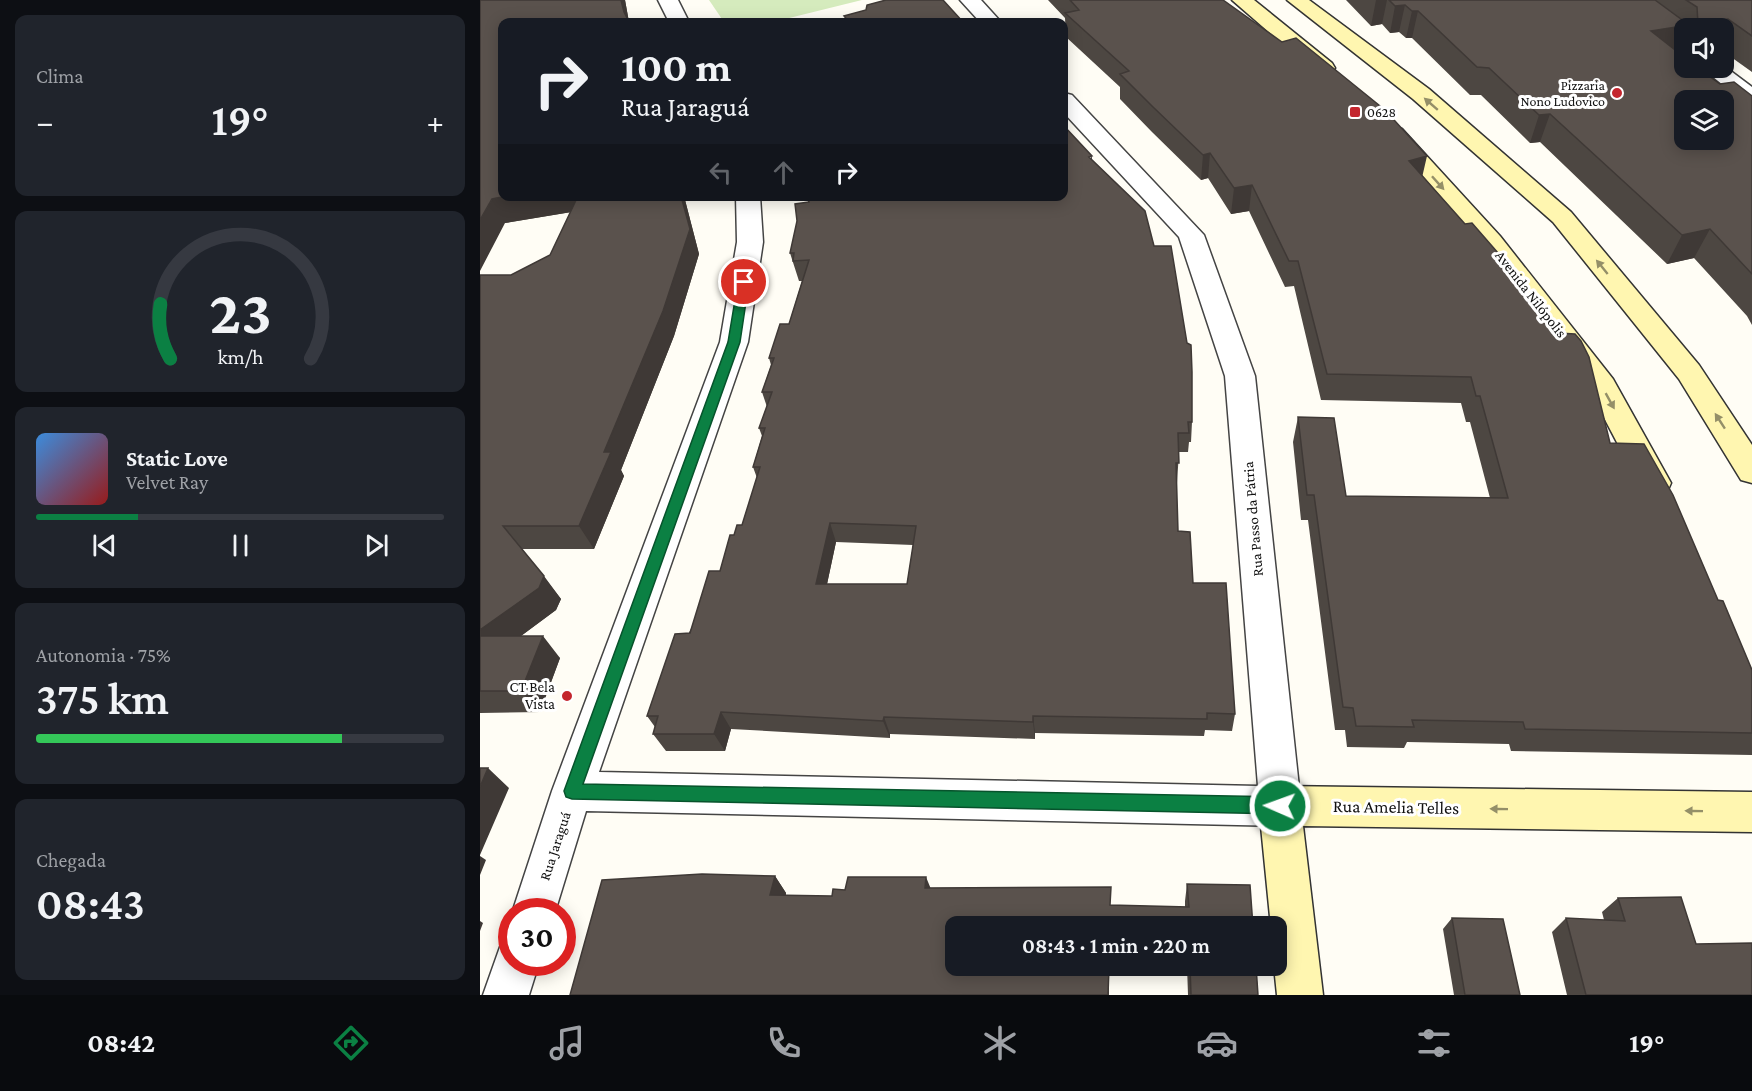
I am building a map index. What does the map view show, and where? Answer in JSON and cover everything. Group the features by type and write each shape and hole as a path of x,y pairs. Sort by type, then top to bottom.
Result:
{"main road":[{"path":"1242,0 1342,83"},
{"path":"1297,0 1421,94 1562,217 1689,372 1752,471"},
{"name":"Avenida Nilópolis","path":"1377,114 1491,242 1602,386 1670,508"},
{"name":"Rua Amelia Telles","path":"1280,806 1752,812"},
{"name":"Rua Passo da Pátria","path":"1280,806 1300,995"}],"street":[{"path":"668,0 677,18"},
{"path":"970,0 987,18"},
{"path":"1623,0 1674,38"},
{"path":"1726,78 1752,97"},
{"name":"Rua Passo da Pátria","path":"1068,104 1191,236 1240,376 1280,806"},
{"name":"Rua Jaraguá","path":"538,898 572,791 734,342 750,242 748,201"},
{"name":"Rua Amelia Telles","path":"572,791 1280,806"},
{"path":"506,995 512,976"}],"green space":[{"path":"709,0 862,0 789,18 721,18"}],"building":[{"path":"480,0 621,0 627,18 498,18 498,198 492,199 480,220"},
{"path":"886,0 943,0 959,18 846,18 844,16 866,10 867,5"},
{"path":"1070,0 1223,0 1282,42 1296,38 1385,110 1427,156 1409,161 1465,224 1472,223 1512,269 1505,271 1558,333 1575,334 1581,341 1589,357 1610,443 1644,444 1673,495 1718,600 1723,601 1752,670 1752,733 1525,729 1523,722 1412,720 1414,727 1356,726 1353,708 1343,707 1314,495 1307,495 1298,417 1334,418 1346,496 1508,498 1480,396 1476,396 1471,377 1327,374 1298,261 1289,261 1252,185 1234,188 1210,153 1203,155 1120,74 1129,71 1065,13 1079,10"},
{"path":"1389,0 1655,0 1679,18 1674,18 1674,27 1651,31 1674,49 1674,78 1712,78 1720,84 1734,82 1752,96 1752,274 1710,229 1682,235 1550,114 1539,115 1489,68 1477,67 1418,11 1412,11 1405,5 1395,6"},
{"path":"1686,0 1752,0 1752,36 1734,23 1734,18 1698,18 1697,7"},
{"path":"1068,130 1092,156 1089,157 1145,211 1154,246 1171,246 1187,343 1191,345 1192,422 1188,422 1189,433 1178,433 1179,463 1176,463 1178,531 1190,532 1193,583 1226,583 1235,714 1207,713 1207,719 1033,716 1033,722 884,717 883,721 721,712 714,734 653,734 658,716 647,716 675,634 690,633 709,571 720,571 730,535 734,535 737,525 742,525 760,467 753,467 765,428 759,428 772,392 762,392 774,358 769,358 780,324 789,324 809,260 793,261 794,253 790,253 797,221 795,204 809,202 1068,201","holes":["830,523 916,526 907,584 816,584"]},
{"path":"576,201 682,201 690,229 663,311 604,452 611,452 579,526 503,526 544,576 539,588 480,630 480,275 511,275 550,255"},
{"path":"480,636 543,636 521,691 480,691"},
{"path":"480,768 488,768 480,787"},
{"path":"702,874 775,876 770,895 832,896 833,889 845,890 848,877 926,877 925,888 1111,887 1110,905 1189,907 1187,884 1250,885 1252,916 945,916 945,976 1109,976 1108,995 570,995 602,880"},
{"path":"1681,897 1696,944 1752,943 1752,995 1586,995 1566,918 1625,921 1618,898"},
{"path":"1452,918 1503,919 1520,995 1465,995"},
{"path":"1190,976 1257,976 1258,995 1191,995"}],"place":[{"name":"Pizzaria Nono Ludovico","path":"1617,93"},
{"name":"0628","path":"1355,112"},
{"name":"CT Bela Vista","path":"567,696"}],"route":[{"path":"744,282 734,342 572,791 1280,806"}]}
